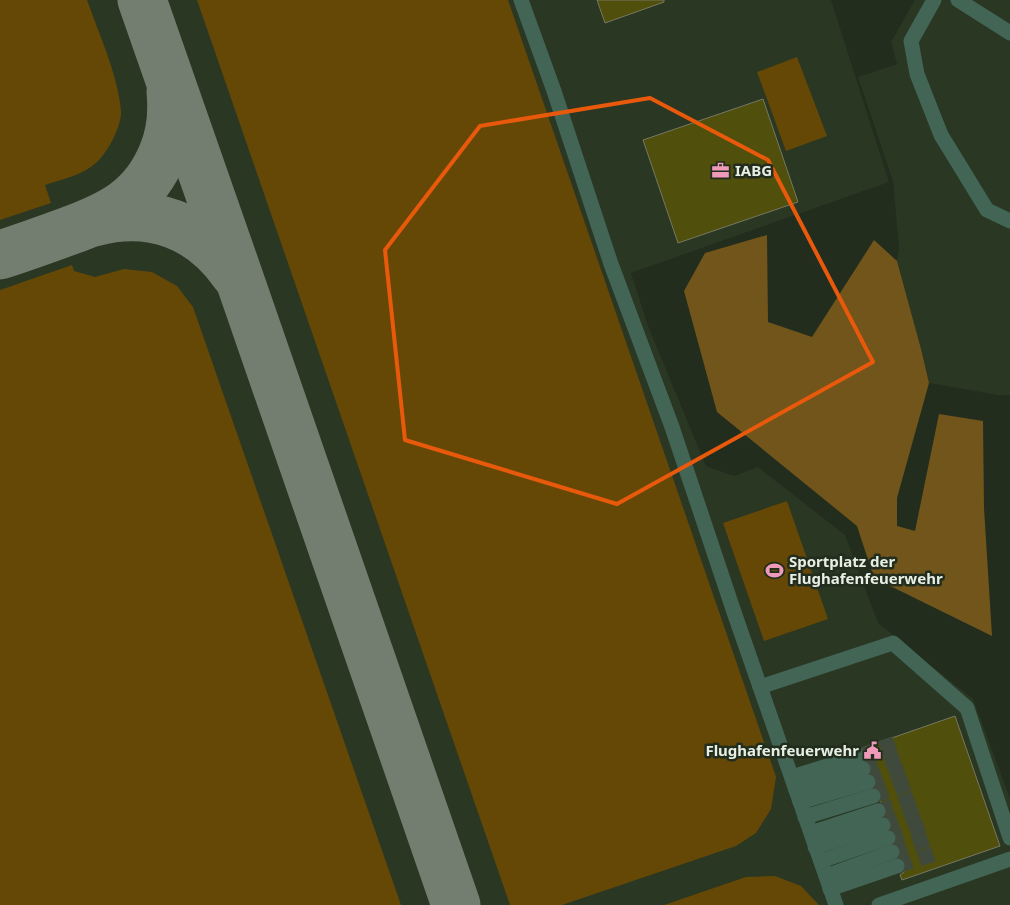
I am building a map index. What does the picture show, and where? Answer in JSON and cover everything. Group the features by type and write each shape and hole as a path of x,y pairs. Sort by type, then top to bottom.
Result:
{"lane":[{"path":"521,0 614,272 672,427 836,905"},
{"path":"934,0 911,41 917,74 941,135 987,210 1010,221"},
{"path":"958,0 1010,33"},
{"path":"760,687 893,643 966,708 1010,838"},
{"path":"796,790 866,776"},
{"path":"796,790 866,776"},
{"path":"805,817 866,776"},
{"path":"816,847 888,839"},
{"path":"816,847 888,839"},
{"path":"828,882 888,839"},
{"path":"879,905 1010,859"}],"highlighted area":[{"path":"650,98 768,160 873,362 617,504 405,440 385,250 480,126"}],"shaded area":[{"path":"0,0 831,0 889,182 631,273 648,326 706,466 734,476 758,467 845,535 878,623 973,699 1010,798 1010,905 0,905"},
{"path":"0,0 87,0 112,69 119,97 121,117 114,138 106,152 97,162 66,179 45,185 51,203 0,220"},
{"path":"197,0 508,0 776,777 771,809 756,833 736,846 562,905 510,905"},
{"path":"915,0 1010,0 1010,395 998,395 929,383 897,261 899,248 893,181 858,77 897,64 891,42"},
{"path":"797,57 827,136 786,151 757,72"},
{"path":"767,235 768,322 812,337 874,240 897,261 929,383 897,498 897,526 915,531 939,414 983,421 984,508 992,636 874,578 857,526 717,412 684,291 705,253"},
{"path":"72,265 74,271 95,277 124,269 152,272 177,286 193,307 401,905 0,905 0,290"},
{"name":"Sportplatz der Flughafenfeuerwehr","path":"787,501 828,619 764,641 723,523"},
{"path":"775,876 801,886 819,905 664,905 746,877"}],"building":[{"path":"597,0 664,0 664,2 605,23"},
{"name":"IABG","path":"763,99 798,202 678,243 643,140"},
{"path":"955,716 1000,846 902,880 900,875 904,872 906,863 900,857 901,849 895,844 897,835 891,829 892,822 890,818 886,816 887,808 880,802 882,793 876,787 877,779 871,773 872,766 867,761 868,753 863,748"}],"taxiway":[{"path":"142,0 456,905"},
{"path":"0,255 97,220 124,204 136,194 155,169 166,146 171,123 171,92"},
{"path":"94,222 135,217 155,219 173,224 207,243 222,257 235,274"}],"tunnel":[{"path":"859,756 896,743"},
{"path":"863,769 900,756"},
{"path":"868,782 905,769"},
{"path":"873,796 910,783"},
{"path":"878,811 915,798"},
{"path":"883,825 920,812"},
{"path":"888,838 924,825"},
{"path":"892,852 929,839"},
{"path":"897,866 934,854"}],"place":[{"name":"IABG","path":"721,171"},
{"name":"Sportplatz der Flughafenfeuerwehr","path":"775,571"},
{"name":"Flughafenfeuerwehr","path":"873,751"}]}
